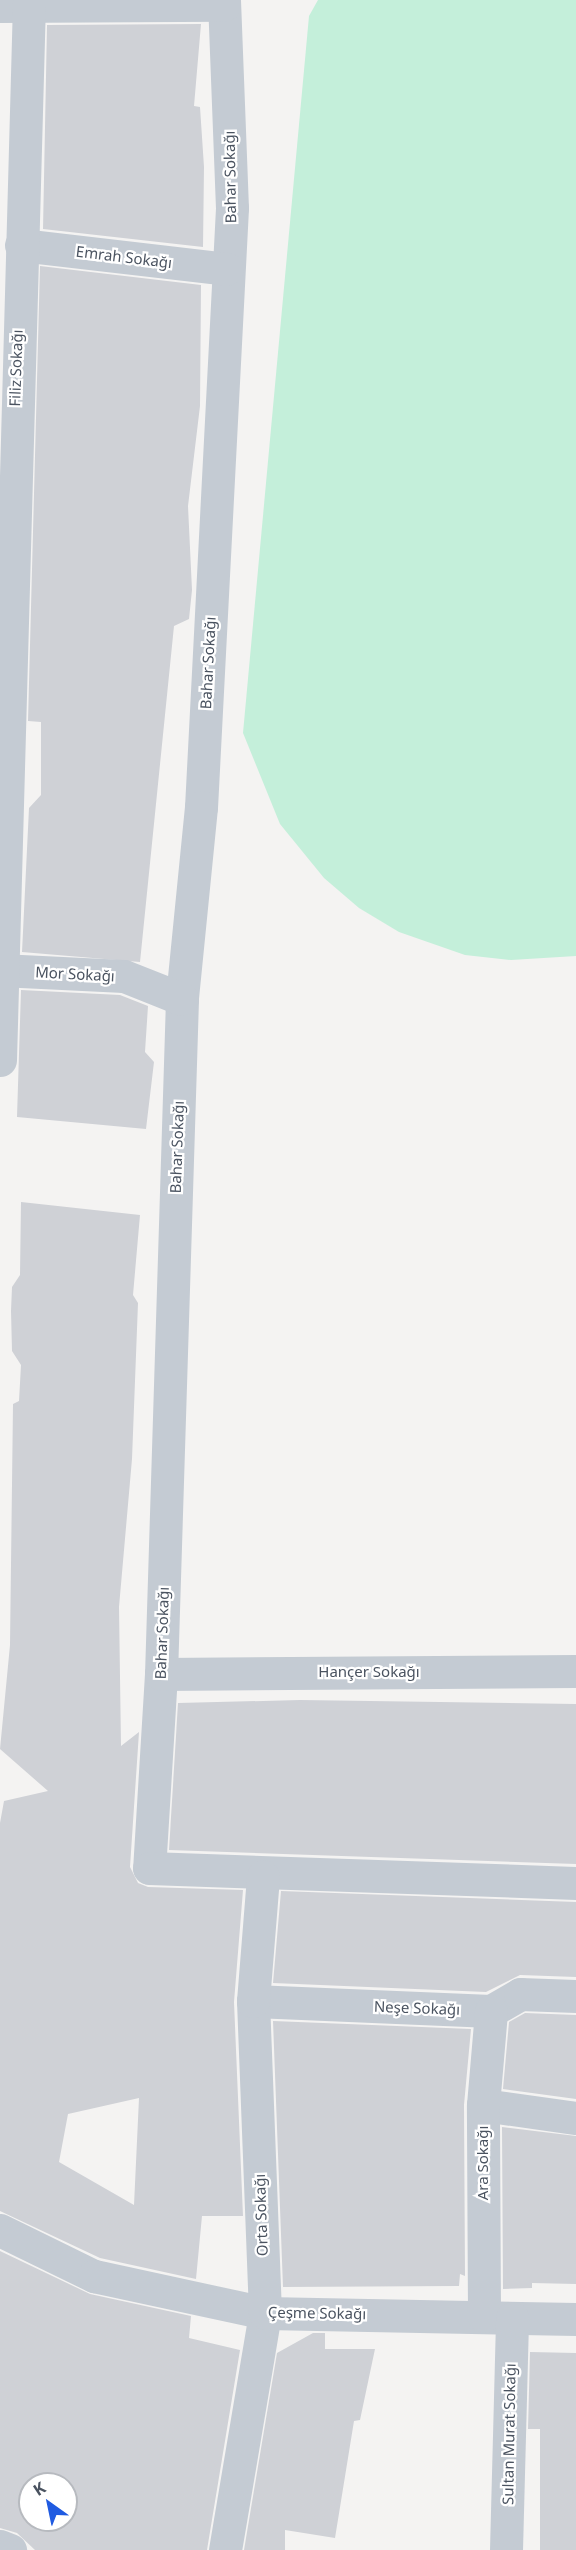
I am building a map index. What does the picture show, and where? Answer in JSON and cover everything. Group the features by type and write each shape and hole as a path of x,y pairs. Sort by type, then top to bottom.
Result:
{"street":[{"path":"20,4 224,2"},
{"name":"Bahar Sokağı","path":"224,2 232,208 227,269 201,807 182,999 161,1674 149,1868 263,1876 576,1883"},
{"name":"Filiz Sokağı","path":"0,1060 21,245 20,4"},
{"name":"Emrah Sokağı","path":"21,245 227,269"},
{"name":"Mor Sokağı","path":"2,970 124,976 182,999"},
{"name":"Hançer Sokağı","path":"161,1674 576,1671"},
{"name":"Orta Sokağı","path":"225,2550 265,2313 253,2001 263,1876"},
{"path":"491,2011 520,1994 576,1996"},
{"name":"Neşe Sokağı","path":"253,2001 491,2011"},
{"name":"Ara Sokağı","path":"491,2011 483,2104 498,2317"},
{"path":"483,2104 576,2118"},
{"name":"Çeşme Sokağı","path":"0,2230 94,2276 265,2313 576,2319"},
{"name":"Sultan Murat Sokağı","path":"498,2317 506,2550"},
{"path":"0,2546 10,2550"}],"green space":[{"path":"318,0 576,0 576,956 511,960 465,955 399,932 359,908 324,878 280,824 243,733 309,16"}],"building":[{"path":"201,24 194,106 200,107 204,167 203,247 43,229 47,25"},
{"path":"40,266 201,285 200,406 188,506 192,590 189,619 174,626 140,962 22,952 29,808 41,795 41,722 28,721"},
{"path":"21,990 120,995 148,1006 145,1052 154,1062 146,1129 17,1117"},
{"path":"21,1202 140,1215 133,1295 138,1303 132,1459 119,1607 121,1746 139,1732 130,1867 138,1883 148,1887 243,1890 234,2002 243,2216 202,2216 196,2279 100,2258 0,2211 0,1823 4,1801 48,1791 0,1749 10,1645 13,1404 19,1401 21,1365 12,1351 12,1287 20,1275","holes":["139,2098 134,2205 59,2162 68,2114"]},
{"path":"300,1700 576,1704 576,1864 169,1850 178,1703"},
{"path":"281,1891 576,1902 576,1977 520,1975 486,1992 273,1983"},
{"path":"525,2013 576,2015 576,2099 503,2089 509,2022"},
{"path":"273,2021 471,2029 464,2105 465,2276 460,2274 459,2286 283,2287"},
{"path":"502,2127 576,2136 576,2284 532,2283 532,2288 503,2289"},
{"path":"0,2251 90,2294 191,2316 189,2338 240,2350 207,2550 35,2550 17,2533 0,2528"},
{"path":"313,2333 325,2333 325,2349 375,2349 360,2420 354,2421 335,2538 285,2530 285,2550 244,2550 277,2353"},
{"path":"530,2352 576,2353 576,2550 540,2550 540,2429 528,2429"}]}
